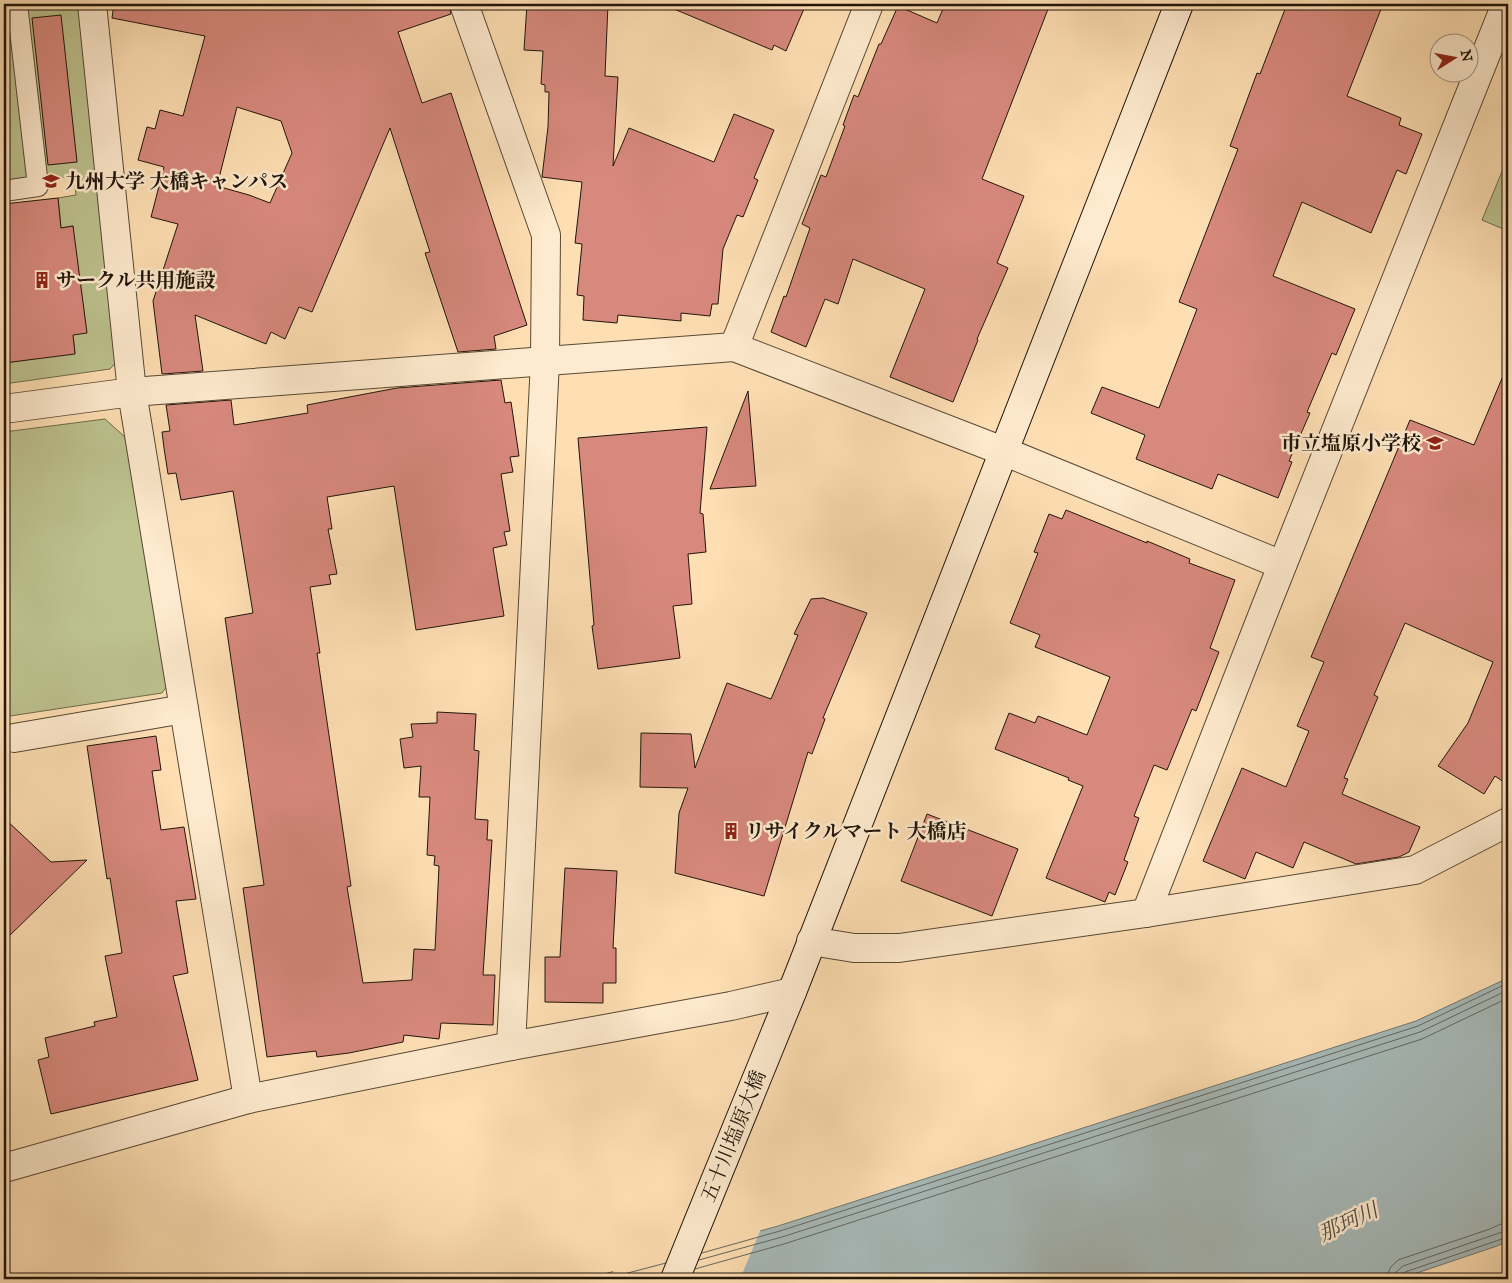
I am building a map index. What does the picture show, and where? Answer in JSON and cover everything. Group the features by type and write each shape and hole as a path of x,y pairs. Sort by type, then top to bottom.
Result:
{"street":[{"path":"92,4 132,392 248,1099"},
{"path":"464,4 546,235 545,361 511,1046"},
{"path":"734,347 868,4"},
{"name":"五十川塩原大橋","path":"675,1279 792,992 1179,4"},
{"path":"1146,913 1282,565 1506,4"},
{"path":"4,409 132,392 734,347 1003,451 1282,565"},
{"path":"7,739 184,709"},
{"path":"811,941 854,948 899,948 1146,913 1414,870 1508,822"},
{"path":"4,1168 248,1099 511,1046 730,1006 792,992"}],"lane":[{"path":"4,191 38,186 17,4"}],"green space":[{"path":"4,4 8,4 27,180 4,183"},
{"path":"24,4 80,4 119,359 110,369 4,384 4,363 75,353 73,335 73,226 61,228 58,198 76,195 74,177 45,179"},
{"path":"1508,157 1508,231 1482,220"},
{"path":"105,419 125,437 170,682 162,693 10,716 4,711 4,432"}],"water":[{"name":"那珂川","path":"1508,978 1508,1241 1399,1279 586,1279 778,1226 1416,1021"}],"pier":[{"path":"761,1229 740,1279 610,1279 614,1269"}],"building":[{"path":"114,4 449,4 451,14 398,32 422,103 451,93 527,325 494,336 496,349 458,352 425,253 430,252 390,128 312,312 299,307 285,339 271,332 266,344 195,315 203,371 162,374 153,301 178,224 151,217 164,167 138,160 147,127 155,129 160,110 183,116 205,36 112,18","holes":["237,107 281,121 292,153 270,203 217,186"]},
{"path":"527,4 608,4 605,76 618,77 613,166 629,128 714,162 734,114 774,130 754,178 758,180 743,217 737,215 723,249 718,304 712,304 710,316 681,313 681,321 618,315 617,323 583,320 584,296 577,295 582,244 575,243 582,182 542,177 548,127 549,92 545,92 545,85 541,84 543,51 524,50"},
{"path":"662,4 806,4 786,51 774,45 772,50"},
{"path":"945,4 1050,4 982,179 1024,196 997,263 1008,268 977,339 953,402 890,377 925,289 853,259 838,304 825,299 806,347 771,332 784,296 786,297 810,228 802,224 821,175 826,177 845,126 843,125 854,95 858,97 879,44 881,44 898,6 937,23"},
{"path":"1287,4 1383,4 1347,96 1401,118 1399,125 1422,134 1406,174 1397,170 1371,233 1302,202 1273,276 1355,309 1336,355 1332,353 1307,412 1310,413 1289,461 1292,462 1278,498 1218,474 1212,489 1136,459 1145,435 1091,413 1102,387 1159,408 1197,309 1179,302 1238,149 1230,146 1257,73 1260,74"},
{"path":"61,15 77,162 48,165 32,18"},
{"name":"サークル共用施設","path":"58,198 61,228 73,226 87,333 73,335 75,354 4,363 4,204"},
{"path":"1508,364 1508,785 1495,776 1484,794 1438,766 1468,723 1493,662 1405,623 1374,695 1378,697 1344,778 1348,779 1342,794 1420,827 1409,852 1399,857 1356,864 1304,842 1293,868 1256,852 1245,879 1203,861 1242,768 1286,787 1309,731 1297,726 1324,662 1311,657 1410,420 1474,445"},
{"path":"501,380 505,403 511,402 519,456 510,457 513,472 501,474 510,531 504,532 507,545 493,548 504,616 416,630 394,486 327,497 332,529 328,529 337,574 329,575 331,584 310,587 320,653 317,653 351,886 347,887 363,983 412,980 414,949 435,950 439,866 434,865 435,856 427,855 430,797 419,797 421,766 404,768 400,739 413,737 411,724 437,723 437,712 476,714 474,750 479,751 475,819 488,820 487,840 492,840 483,975 495,975 493,1025 441,1023 439,1039 404,1035 403,1042 349,1053 317,1057 316,1051 267,1057 243,888 264,885 225,618 253,613 233,491 181,500 176,473 168,474 162,432 170,431 166,405 231,400 234,425 308,413 307,405 397,388"},
{"path":"748,391 756,486 710,489"},
{"path":"707,427 700,513 703,514 706,552 688,554 692,604 673,606 680,658 598,669 592,626 594,625 578,438"},
{"path":"1066,510 1147,543 1147,541 1190,559 1189,563 1235,580 1210,648 1219,652 1196,711 1192,709 1167,770 1154,765 1134,816 1139,818 1124,860 1128,862 1115,895 1109,892 1105,902 1046,878 1083,786 1068,780 1069,778 995,749 1009,713 1035,723 1038,716 1087,735 1110,677 1035,647 1040,635 1010,623 1038,553 1034,552 1049,514 1062,519"},
{"path":"823,598 867,613 823,718 825,719 812,754 808,752 764,896 675,873 679,813 688,788 640,787 641,733 691,734 695,768 727,683 771,699 798,635 794,634 811,599"},
{"path":"156,736 161,770 152,771 161,830 184,827 196,899 176,901 188,973 173,976 198,1080 51,1114 38,1060 49,1057 45,1038 95,1026 94,1022 117,1017 105,956 122,953 110,878 107,879 87,746"},
{"path":"927,814 1018,849 992,916 901,881"},
{"path":"4,818 51,862 87,860 4,941"},
{"path":"565,868 617,871 613,948 616,948 616,983 603,983 603,1003 545,1002 545,957 560,957"}],"place":[{"name":"九州大学 大橋キャンパス","path":"51,181"},
{"name":"サークル共用施設","path":"42,280"},
{"name":"市立塩原小学校","path":"1435,443"},
{"name":"リサイクルマート 大橋店","path":"731,831"}]}
